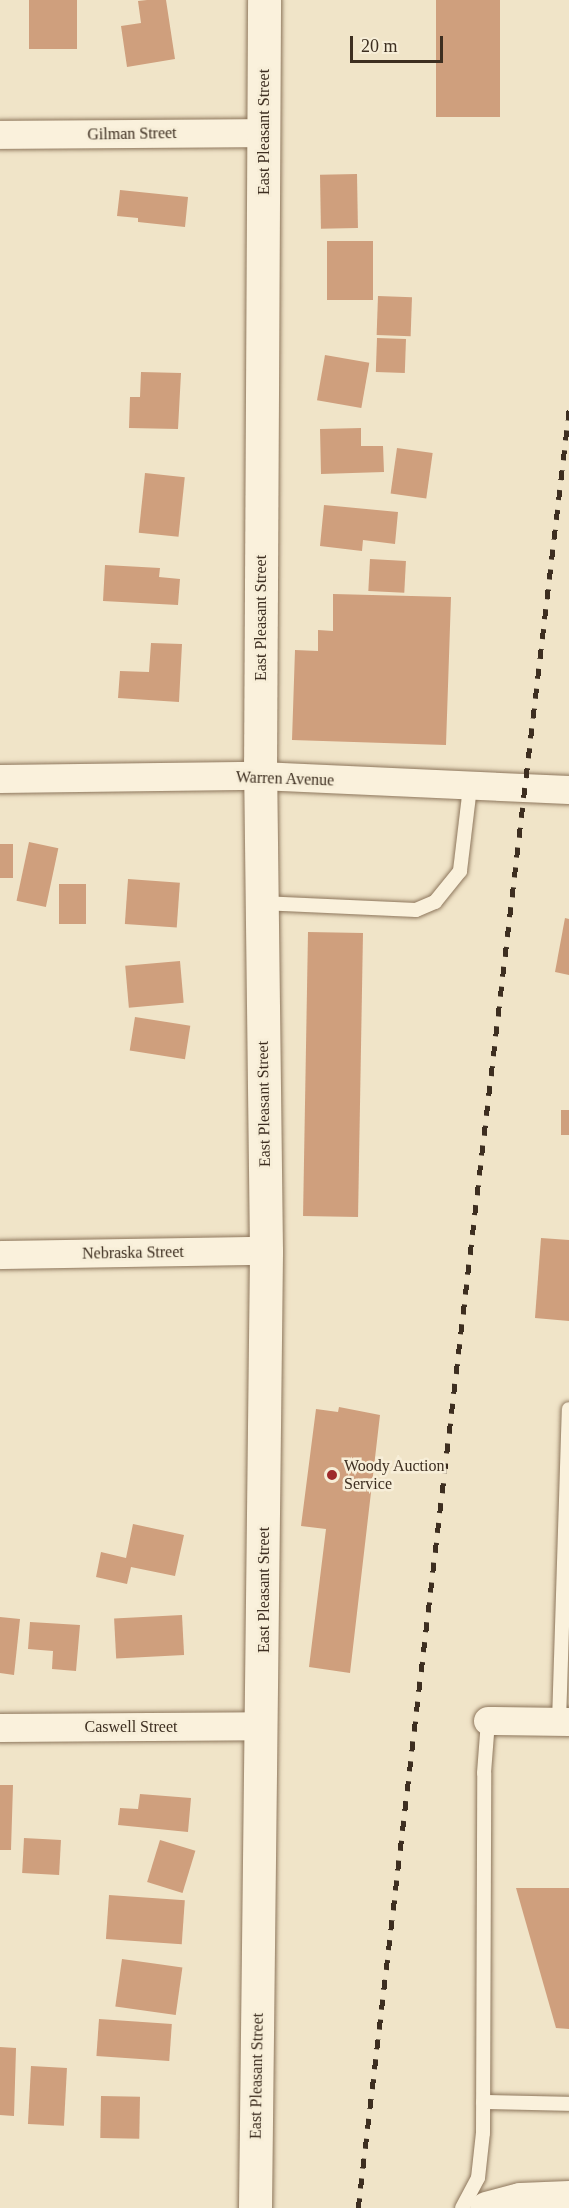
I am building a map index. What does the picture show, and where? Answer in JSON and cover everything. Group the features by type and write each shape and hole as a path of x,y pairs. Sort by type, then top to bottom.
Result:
{"main road":[{"name":"East Pleasant Street","path":"255,2208 263,1726 266,1251 260,776 264,0"},
{"path":"486,2208 520,2199 569,2197"}],"street":[{"name":"Gilman Street","path":"0,135 265,133"},
{"name":"Warren Avenue","path":"0,779 260,776 569,790"},
{"name":"Nebraska Street","path":"0,1255 266,1251"},
{"path":"488,1721 564,1722"},
{"name":"Caswell Street","path":"0,1728 263,1726"}],"lane":[{"path":"261,903 416,910 435,902 460,871 470,787"},
{"path":"564,1722 569,1409"},
{"path":"462,2208 478,2178 483,2102 484,1773 488,1721"},
{"path":"483,2102 569,2104"}],"building":[{"path":"29,0 77,0 77,49 29,49"},
{"path":"166,0 175,59 127,67 121,26 141,23 138,1"},
{"path":"436,0 500,0 500,117 436,117"},
{"path":"357,174 358,228 321,229 320,175"},
{"path":"120,190 188,197 185,227 138,222 138,218 117,216"},
{"path":"327,241 373,241 373,300 327,300"},
{"path":"378,296 412,297 411,336 377,335"},
{"path":"377,338 406,339 405,373 376,372"},
{"path":"325,355 369,363 361,408 317,400"},
{"path":"141,372 181,373 178,429 129,428 130,397 140,397"},
{"path":"361,428 361,446 383,446 384,472 321,474 320,429"},
{"path":"397,448 433,453 426,499 391,494"},
{"path":"145,473 185,477 179,537 139,533"},
{"path":"324,505 398,512 395,544 363,540 362,551 320,546"},
{"path":"370,559 406,561 404,593 368,591"},
{"path":"105,565 160,568 159,577 180,579 178,605 103,601"},
{"path":"333,594 451,597 446,745 292,740 295,650 318,651 318,630 333,631"},
{"path":"151,643 182,644 179,702 118,698 120,671 149,672"},
{"path":"29,842 58,848 46,907 17,901"},
{"path":"0,844 13,844 13,878 0,878"},
{"path":"128,879 180,883 177,928 125,924"},
{"path":"59,884 86,884 86,924 59,924"},
{"path":"565,918 569,919 569,975 555,972"},
{"path":"308,932 363,933 358,1217 303,1216"},
{"path":"180,961 184,1003 129,1008 125,966"},
{"path":"135,1017 190,1026 185,1059 130,1051"},
{"path":"561,1110 569,1110 569,1135 561,1135"},
{"path":"541,1238 569,1240 569,1321 535,1318"},
{"path":"339,1407 380,1415 350,1673 309,1667 326,1529 301,1526 316,1409 338,1412"},
{"path":"133,1524 184,1535 175,1576 131,1567 127,1584 96,1577 101,1552 126,1558"},
{"path":"182,1615 184,1655 116,1659 114,1619"},
{"path":"0,1617 20,1619 14,1675 0,1673"},
{"path":"30,1622 80,1625 76,1671 52,1669 53,1651 28,1649"},
{"path":"0,1785 13,1785 11,1850 0,1850"},
{"path":"140,1794 191,1798 188,1832 118,1825 120,1808 138,1809"},
{"path":"24,1838 61,1840 59,1875 22,1873"},
{"path":"160,1840 195,1851 183,1893 147,1882"},
{"path":"516,1888 569,1888 569,2029 556,2028"},
{"path":"109,1895 185,1900 182,1944 106,1939"},
{"path":"122,1959 182,1967 176,2015 115,2007"},
{"path":"99,2019 172,2024 169,2061 96,2056"},
{"path":"0,2047 16,2048 14,2116 0,2115"},
{"path":"31,2066 67,2068 64,2126 28,2124"},
{"path":"101,2096 140,2097 139,2139 100,2138"}],"railway":[{"path":"358,2208 569,410"}],"place":[{"name":"Woody Auction Service","path":"332,1475"}]}
